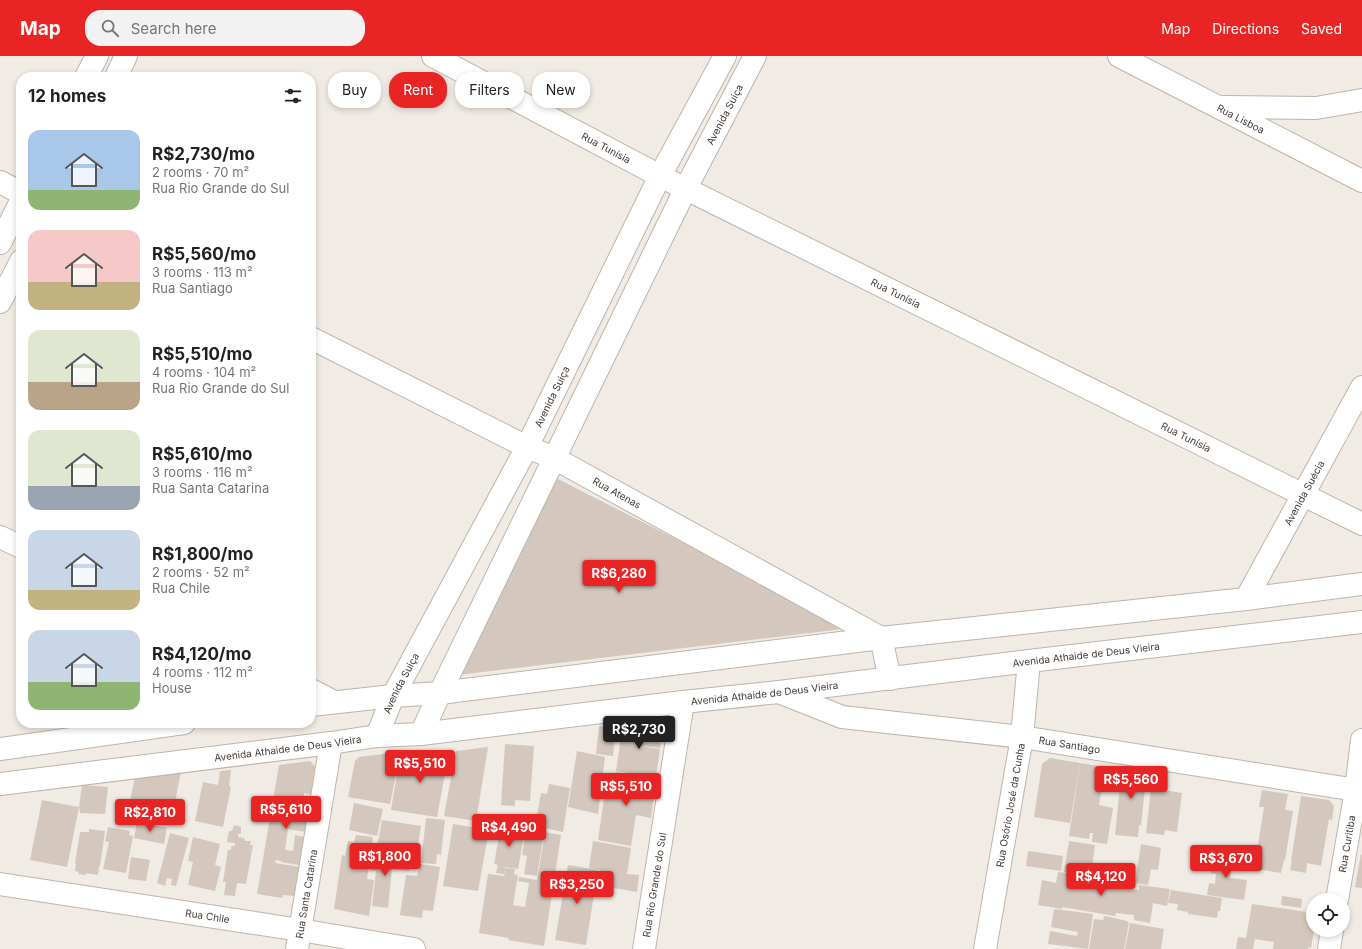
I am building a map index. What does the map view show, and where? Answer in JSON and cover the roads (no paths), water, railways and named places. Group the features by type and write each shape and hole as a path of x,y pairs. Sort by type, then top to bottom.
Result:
{"street":[{"path":"89,72 97,56"},
{"path":"118,72 126,56"},
{"name":"Rua Tunísia","path":"433,56 660,176 1362,524"},
{"name":"Avenida Suiça","path":"377,736 393,696 526,447 660,176 725,56"},
{"name":"Avenida Suiça","path":"421,734 686,188 755,56"},
{"name":"Rua Lisboa","path":"1119,56 1220,107 1362,182"},
{"path":"1220,107 1316,108 1362,100"},
{"path":"0,182 16,190"},
{"path":"0,243 16,211"},
{"path":"0,302 16,271"},
{"name":"Rua Atenas","path":"316,341 526,447 554,458 881,638"},
{"name":"Avenida Suécia","path":"1246,599 1362,387"},
{"path":"0,537 16,545"},
{"path":"316,704 393,696 440,693 881,638 1246,599 1362,584"},
{"name":"Avenida Athaide de Deus Vieira","path":"0,784 377,736 421,734 1362,622"},
{"path":"881,638 890,679"},
{"name":"Rua Osório José da Cunha","path":"986,949 1022,737 1029,661"},
{"name":"Rua Santiago","path":"779,692 842,717 1022,737 1359,790"},
{"path":"316,693 334,702"},
{"name":"Rua Rio Grande do Sul","path":"644,949 683,702"},
{"path":"0,749 149,728"},
{"name":"Rua Curitiba","path":"1338,893 1359,790 1362,740"},
{"name":"Rua Santa Catarina","path":"298,940 331,743"},
{"name":"Rua Chile","path":"0,884 298,940 414,949"},
{"path":"1329,949 1331,937"}]}
